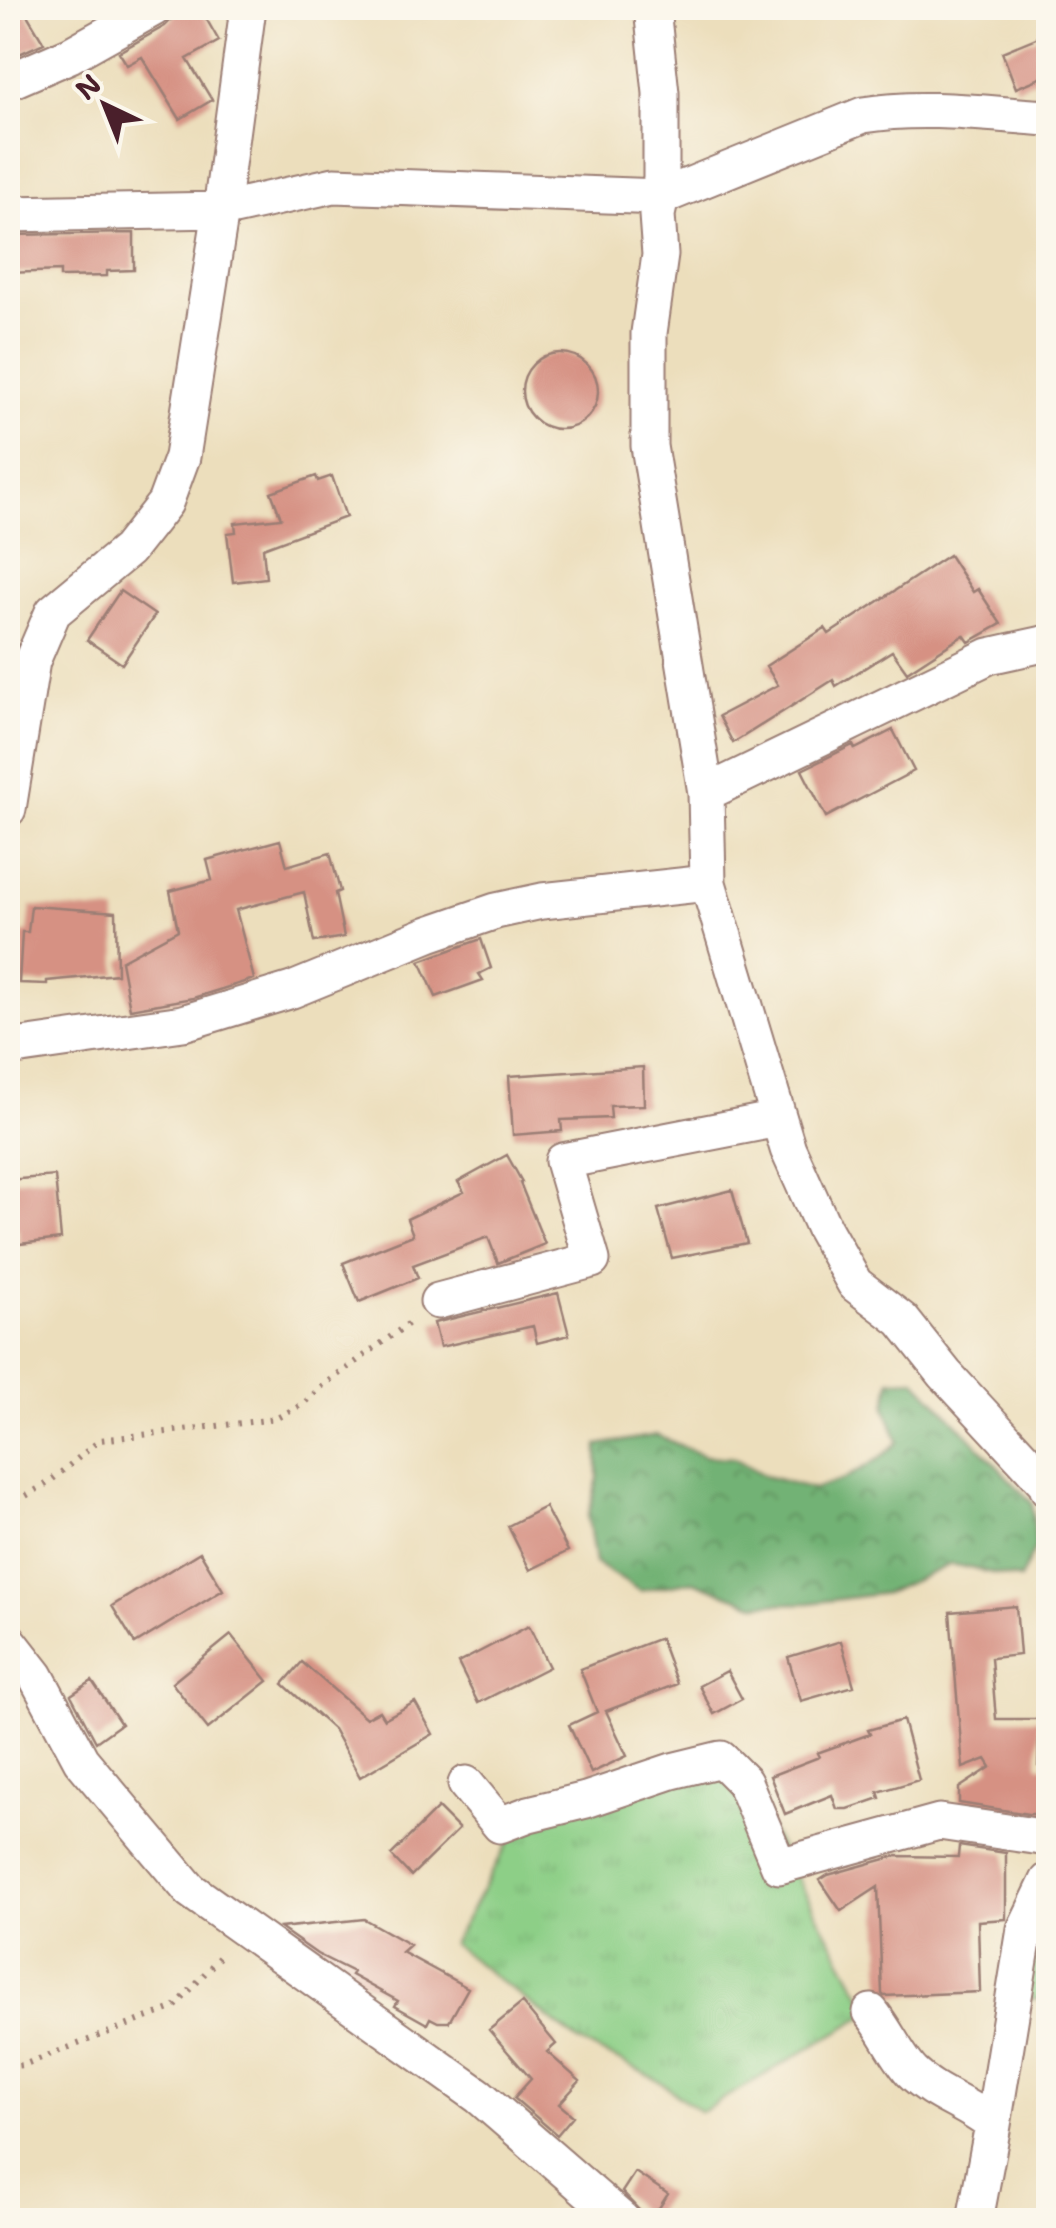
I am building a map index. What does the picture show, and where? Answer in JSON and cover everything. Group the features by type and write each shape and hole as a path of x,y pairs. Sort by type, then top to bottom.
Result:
{"street":[{"path":"8,82 70,54 154,8"},
{"path":"8,804 32,661 54,612 128,550 165,503 182,457 248,8"},
{"path":"652,8 661,93 662,197 657,215 660,255 648,333 649,446 706,792 708,883 778,1120 823,1228 855,1284 902,1320 1048,1488"},
{"path":"8,214 221,210 334,185 662,197 863,116 910,110 1048,118"},
{"path":"706,792 989,656 1048,643"},
{"path":"8,1048 182,1023 292,990 496,911 542,901 708,883"},
{"path":"438,1301 592,1260 562,1161 778,1120"},
{"path":"8,1640 36,1676 81,1760 190,1890 478,2096 622,2220"},
{"path":"466,1784 500,1825 721,1759 744,1782 780,1866 939,1822 1048,1838"},
{"path":"975,2220 1025,1930 1048,1881"},
{"path":"872,2012 912,2071 993,2125"}],"path":[{"path":"8,1506 48,1483 100,1440 275,1419 302,1404 438,1301"},
{"path":"8,2067 175,2007 245,1928"}],"green space":[{"path":"915,1379 1032,1503 1036,1546 1020,1579 951,1564 886,1593 810,1603 755,1604 693,1581 640,1591 595,1563 588,1517 598,1478 598,1445 657,1435 704,1456 734,1458 765,1476 814,1489 844,1479 880,1458 898,1442 886,1407 890,1380"},
{"path":"672,1771 744,1782 871,2012 701,2112 654,2078 580,2042 452,1944 513,1835"},
{"path":"1048,1881 1048,2000 1023,1998"}],"building":[{"path":"8,8 23,8 44,43 8,59"},
{"path":"175,8 200,8 219,41 187,59 212,100 180,119 142,57 127,65 119,52 165,26 173,18"},
{"path":"1048,33 1048,75 1016,88 1002,52"},
{"path":"134,233 134,270 107,271 107,276 60,277 60,271 8,273 8,235"},
{"path":"560,353 587,364 598,391 587,418 560,429 533,418 522,391 533,364"},
{"path":"316,476 318,481 332,476 346,517 263,548 266,578 233,582 227,533 236,532 235,523 281,518 271,492"},
{"path":"949,555 973,592 978,589 1001,624 969,642 964,635 907,672 892,651 836,686 833,680 733,743 719,716 778,685 766,666 825,628 829,634"},
{"path":"120,591 155,615 122,664 87,640"},
{"path":"893,730 914,771 826,817 802,770"},
{"path":"280,840 287,866 330,853 340,891 335,893 344,937 314,942 304,892 236,910 254,979 193,998 130,1009 121,961 178,930 170,891 212,880 207,860"},
{"path":"31,906 116,912 117,974 47,984 19,983 22,932 28,932"},
{"path":"481,939 491,968 479,974 483,980 436,997 420,961"},
{"path":"643,1067 644,1105 610,1106 611,1118 561,1120 562,1131 513,1135 509,1076"},
{"path":"507,1155 522,1182 545,1244 498,1263 488,1237 413,1265 418,1278 359,1302 343,1263 413,1235 407,1219 464,1192 458,1182"},
{"path":"55,1176 61,1239 19,1244 18,1229 8,1230 8,1180"},
{"path":"732,1190 747,1243 672,1258 658,1209"},
{"path":"558,1293 569,1335 537,1343 533,1326 440,1347 434,1323"},
{"path":"545,1507 568,1551 530,1570 508,1526"},
{"path":"200,1552 223,1590 135,1644 112,1606"},
{"path":"1016,1606 1020,1655 991,1658 996,1719 1039,1719 1038,1766 1048,1766 1048,1814 959,1803 959,1788 991,1767 986,1759 963,1768 950,1612"},
{"path":"529,1626 549,1667 478,1703 458,1663"},
{"path":"231,1635 268,1681 208,1729 172,1683"},
{"path":"660,1638 677,1684 606,1711 627,1756 591,1773 569,1725 597,1712 580,1669"},
{"path":"841,1641 854,1686 801,1701 788,1657"},
{"path":"302,1662 366,1718 379,1711 384,1719 415,1702 433,1734 360,1777 333,1729 283,1684"},
{"path":"727,1671 742,1699 714,1714 699,1686"},
{"path":"92,1681 121,1724 96,1742 71,1695"},
{"path":"903,1720 919,1780 878,1792 880,1798 848,1809 837,1809 832,1795 785,1814 770,1776 819,1757 817,1753 870,1734 868,1730"},
{"path":"438,1808 459,1829 411,1876 391,1855"},
{"path":"959,1846 1006,1853 1006,1919 978,1921 980,1992 884,1996 878,1887 841,1911 820,1880 896,1856 958,1857"},
{"path":"364,1919 410,1945 402,1952 468,1988 449,2022 430,2018 427,2024 395,2006 398,2001 280,1928"},
{"path":"522,2003 556,2044 547,2052 580,2081 559,2104 573,2116 557,2135 514,2098 531,2079 489,2030"},
{"path":"635,2172 668,2194 652,2219 622,2192"}]}
